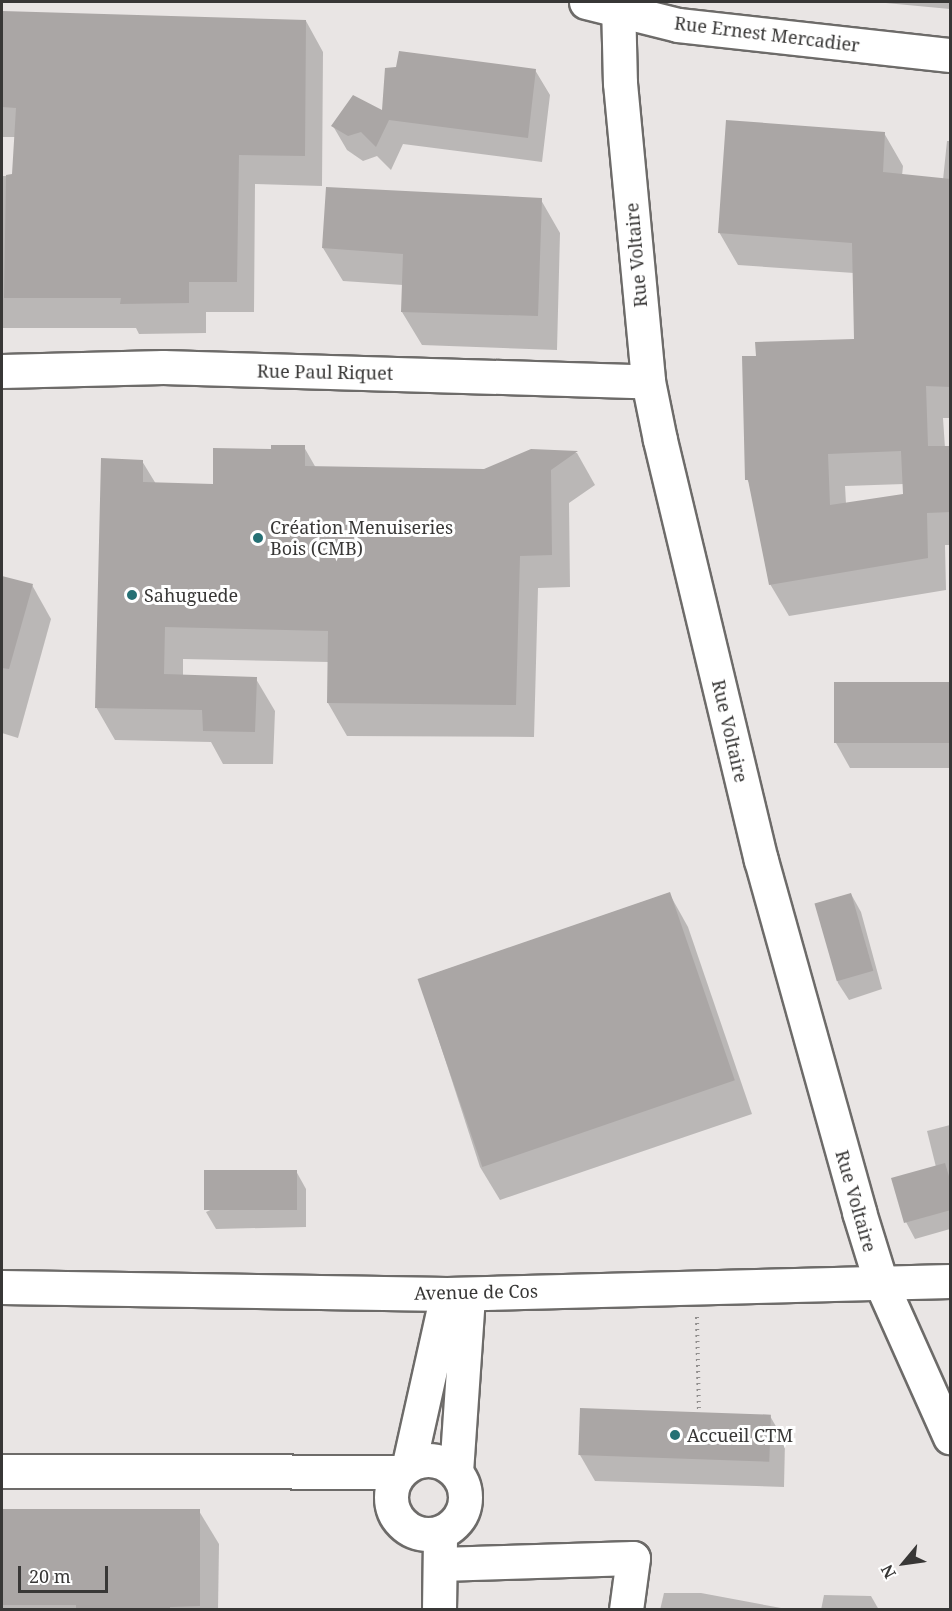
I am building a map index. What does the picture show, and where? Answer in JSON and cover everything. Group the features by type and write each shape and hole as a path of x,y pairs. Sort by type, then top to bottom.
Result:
{"street":[{"name":"Rue Ernest Mercadier","path":"586,2 619,7 678,25 951,55"},
{"name":"Rue Voltaire","path":"619,7 620,82 648,381 760,860 859,1212 881,1283 951,1437"},
{"name":"Rue Paul Riquet","path":"2,372 163,368 648,381"},
{"name":"Avenue de Cos","path":"2,1287 458,1294 951,1281"},
{"path":"458,1294 405,1468 391,1494 397,1517 440,1548 633,1558 626,1610"},
{"path":"456,1472 458,1294"},
{"path":"2,1471 405,1468 434,1460 446,1464 463,1482 464,1506 460,1517 440,1548 439,1610"}],"path":[{"path":"696,1287 699,1412"}],"building":[{"path":"2,11 306,20 305,156 239,155 237,282 189,282 189,303 120,304 121,298 4,298 6,175 12,174 16,108 2,107"},
{"path":"399,51 536,69 528,138 389,120 376,147 361,132 348,136 331,126 353,95 382,110 385,68 396,67"},
{"path":"726,120 885,132 883,172 951,179 951,387 926,386 928,446 951,446 951,512 927,513 928,558 769,585 748,480 745,480 742,356 756,356 755,342 854,339 852,243 718,233","holes":["901,451 903,494 830,505 828,454"]},
{"path":"326,187 542,198 538,316 401,312 403,254 322,248"},
{"path":"271,445 305,445 305,466 484,469 531,449 578,451 551,470 552,555 520,556 516,705 327,703 328,631 165,627 164,674 257,677 255,732 203,731 202,710 95,708 101,458 143,460 143,482 213,484 213,448 271,449"},
{"path":"2,576 33,584 9,669 2,668"},
{"path":"834,682 950,682 950,743 834,743"},
{"path":"670,892 735,1080 482,1167 418,979"},
{"path":"851,893 873,971 837,981 814,903"},
{"path":"945,1163 951,1183 951,1210 904,1223 891,1178"},
{"path":"204,1170 297,1170 297,1210 204,1210"},
{"name":"Accueil CTM","path":"580,1408 771,1415 769,1462 578,1455"},
{"path":"2,1509 200,1509 200,1606 170,1607 170,1610 76,1610 76,1605 2,1605"}],"place":[{"name":"Création Menuiseries Bois (CMB)","path":"258,538"},
{"name":"Sahuguede","path":"132,595"},
{"name":"Accueil CTM","path":"675,1435"}]}
